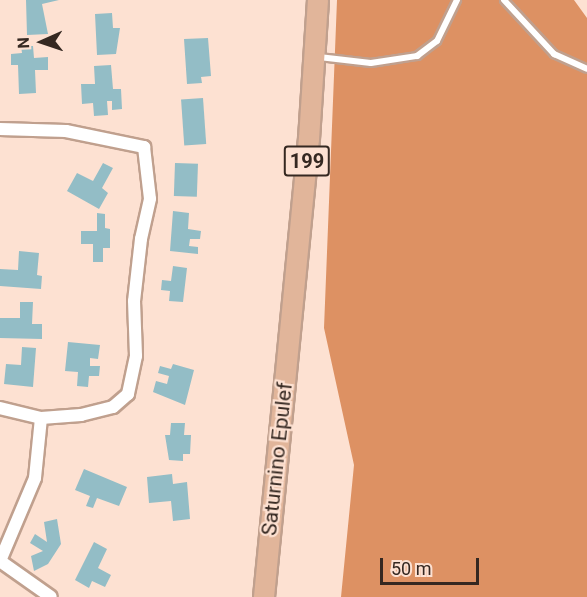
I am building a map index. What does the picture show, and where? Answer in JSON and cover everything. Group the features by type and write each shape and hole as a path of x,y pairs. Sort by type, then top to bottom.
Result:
{"main road":[{"name":"Saturnino Epulef","path":"264,597 315,57 318,0"},
{"name":"Saturnino Epulef","path":"278,597 291,321"}],"street":[{"path":"0,129 78,133 144,147 150,199 134,301 136,356 128,394 113,407 81,415 41,418 0,408"},
{"path":"41,418 35,478 0,561 51,597"}],"lane":[{"path":"315,57 371,63 417,56 437,41 457,0"},
{"path":"504,0 554,54 587,69"}],"shaded area":[{"path":"337,0 574,0 587,18 587,597 341,597 354,465 324,328"}],"building":[{"path":"26,0 59,0 42,4 48,34 27,35"},
{"path":"112,13 113,28 120,28 116,54 97,55 95,14"},
{"path":"208,38 211,76 201,77 202,83 187,84 184,39"},
{"path":"21,46 33,46 34,58 48,57 48,70 35,70 36,93 19,94 18,65 11,65 11,54 22,53"},
{"path":"111,65 113,89 121,89 122,109 112,110 112,101 107,101 108,115 94,116 93,103 82,104 81,84 95,84 94,66"},
{"path":"203,98 206,144 184,145 181,100"},
{"path":"103,163 113,168 102,188 108,193 99,209 67,191 77,173 93,181"},
{"path":"175,163 198,164 197,197 174,196"},
{"path":"173,211 189,213 188,229 201,231 200,239 190,239 189,246 198,247 198,254 170,251"},
{"path":"97,213 105,214 105,228 110,229 110,248 103,248 103,262 93,262 93,244 81,244 81,231 97,231"},
{"path":"19,251 39,253 37,275 42,276 41,289 0,286 0,269 18,270"},
{"path":"173,266 187,268 183,302 169,301 170,291 161,290 162,280 171,281"},
{"path":"20,302 33,302 32,324 42,324 42,339 0,338 0,318 20,318"},
{"path":"68,342 100,345 98,359 90,358 90,366 100,366 99,376 89,376 88,387 77,386 78,372 65,371"},
{"path":"22,347 36,348 33,387 4,384 6,364 21,365"},
{"path":"173,364 194,370 185,405 153,392 156,381 167,384 169,376 158,373 160,366 171,369"},
{"path":"171,423 185,423 184,435 191,435 190,454 183,454 183,461 169,460 165,435 170,435"},
{"path":"84,469 127,487 119,506 97,498 93,508 86,506 90,496 75,490"},
{"path":"172,474 173,484 187,482 190,519 173,521 171,501 149,503 147,477"},
{"path":"57,519 61,544 48,564 34,571 31,556 43,551 30,543 35,534 47,542 44,522"},
{"path":"94,542 107,549 98,568 111,575 105,587 92,581 89,588 75,580"}]}
